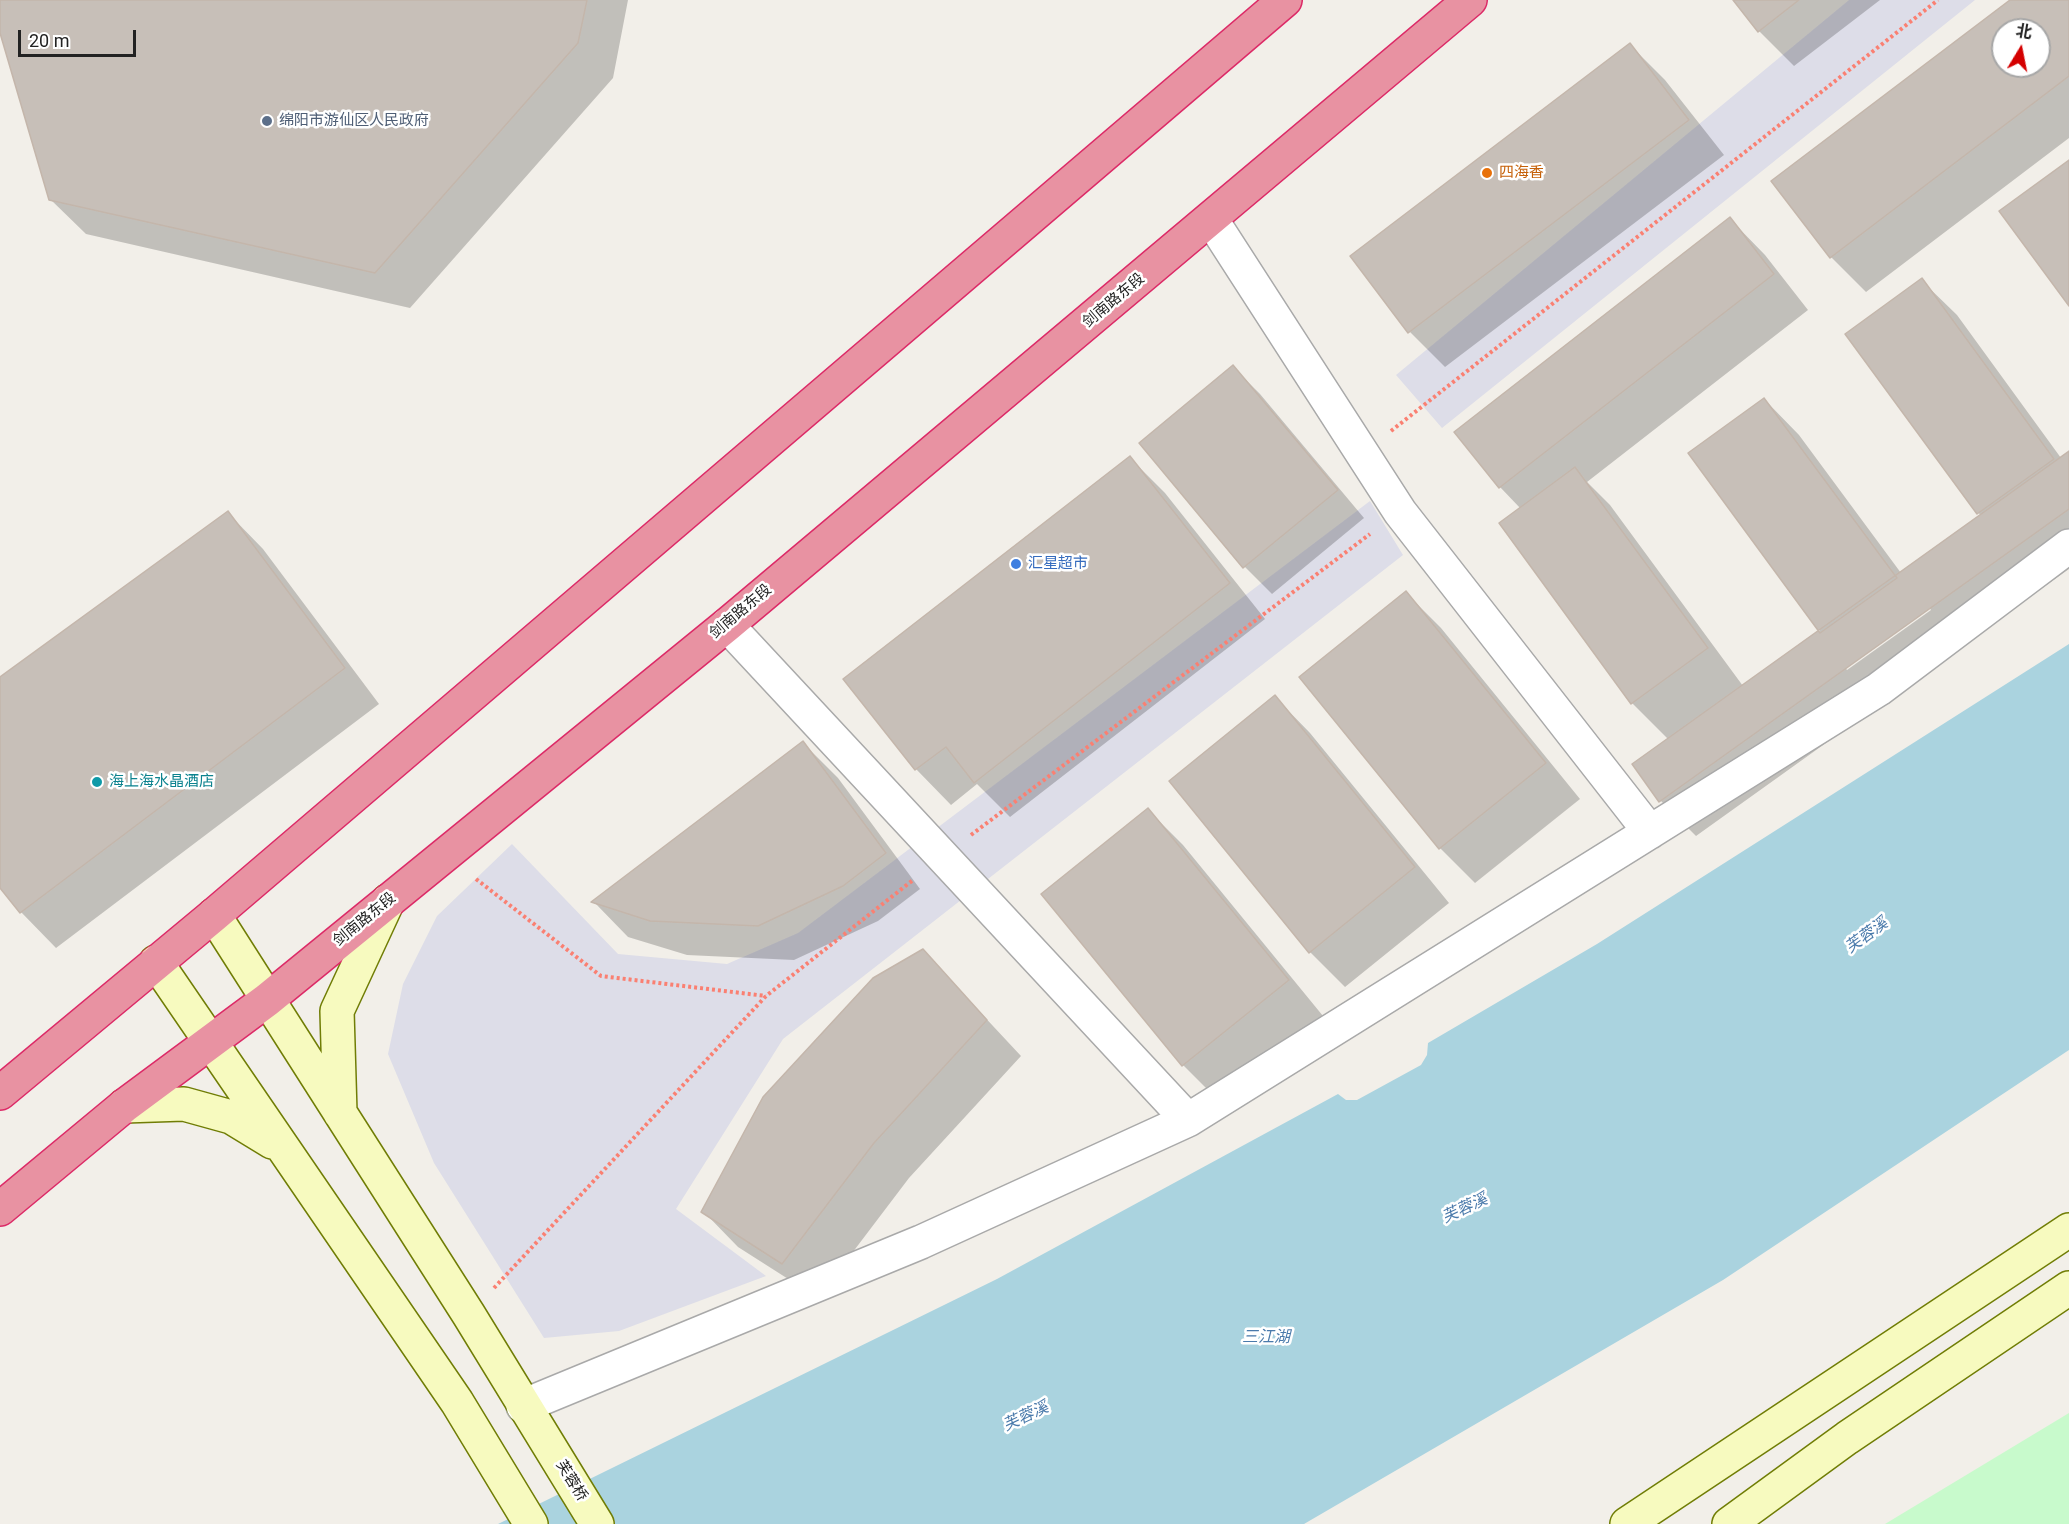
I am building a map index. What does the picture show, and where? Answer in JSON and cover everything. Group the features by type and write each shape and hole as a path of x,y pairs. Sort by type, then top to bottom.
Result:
{"highway":[{"path":"0,1093 214,915 1285,0"},
{"name":"剑南路东段","path":"0,1209 124,1107 209,1041 267,1000 727,625 1470,0"}],"main road":[{"path":"340,1113 337,1011 387,901"},
{"name":"芙蓉桥","path":"214,915 469,1316 597,1524"},
{"path":"156,962 457,1402 531,1524"},
{"path":"124,1107 184,1104 231,1117 283,1149"},
{"path":"1627,1524 2069,1230"},
{"path":"1729,1524 1847,1438 2069,1288"}],"street":[{"path":"1211,219 1400,512 1650,831"},
{"path":"523,1406 921,1242 1188,1120 1879,689 2069,546"},
{"path":"727,625 1188,1120"}],"path":[{"path":"1362,454 1938,0"},
{"path":"469,1316 766,996 943,857 1400,512"},
{"path":"444,854 601,976 766,996"}],"green space":[{"path":"2069,1413 2069,1524 1885,1524"}],"shaded area":[{"path":"1849,0 1975,0 1442,428 1396,375"},
{"path":"1370,501 1403,555 783,1039 676,1209 766,1276 619,1331 544,1338 434,1163 388,1054 403,984 437,916 512,844 618,954 727,964 798,933"}],"water":[{"name":"三江湖","path":"2069,644 2069,1050 1723,1280 1304,1524 498,1524 997,1279 1338,1094 1346,1100 1357,1100 1421,1065 1427,1055 1428,1043 1597,944"}],"building":[{"name":"绵阳市游仙区人民政府","path":"0,0 587,0 578,43 375,273 49,200 0,33"},
{"path":"1733,0 1799,0 1758,32"},
{"path":"2010,0 2069,0 2069,76 1830,258 1771,181"},
{"path":"1630,43 1689,120 1408,333 1350,256"},
{"path":"2069,160 2069,306 1999,211"},
{"path":"1730,217 1774,274 1499,488 1454,432"},
{"path":"1922,278 2054,459 1977,514 1845,334"},
{"path":"1233,365 1338,490 1243,568 1139,443"},
{"path":"1764,398 1897,578 1820,633 1688,453"},
{"path":"2069,451 2069,509 1659,802 1632,764"},
{"path":"1130,456 1230,583 974,783 946,747 915,770 843,679"},
{"path":"1575,467 1708,648 1631,704 1499,523"},
{"name":"海上海水晶酒店","path":"228,511 345,668 20,913 0,888 0,677"},
{"path":"1406,591 1546,763 1439,849 1299,677"},
{"path":"1275,695 1415,867 1309,953 1169,781"},
{"path":"803,741 886,853 843,886 758,926 650,921 591,902"},
{"path":"1148,808 1289,980 1182,1066 1041,894"},
{"path":"923,949 987,1020 874,1143 782,1264 701,1212 763,1097 873,978"}],"place":[{"name":"绵阳市游仙区人民政府","path":"267,121"},
{"name":"四海香","path":"1487,173"},
{"name":"汇星超市","path":"1016,564"},
{"name":"海上海水晶酒店","path":"97,782"}],"water label":[{"name":"芙蓉溪","path":"1867,936"},
{"name":"芙蓉溪","path":"1465,1209"},
{"name":"芙蓉溪","path":"1026,1417"}]}
